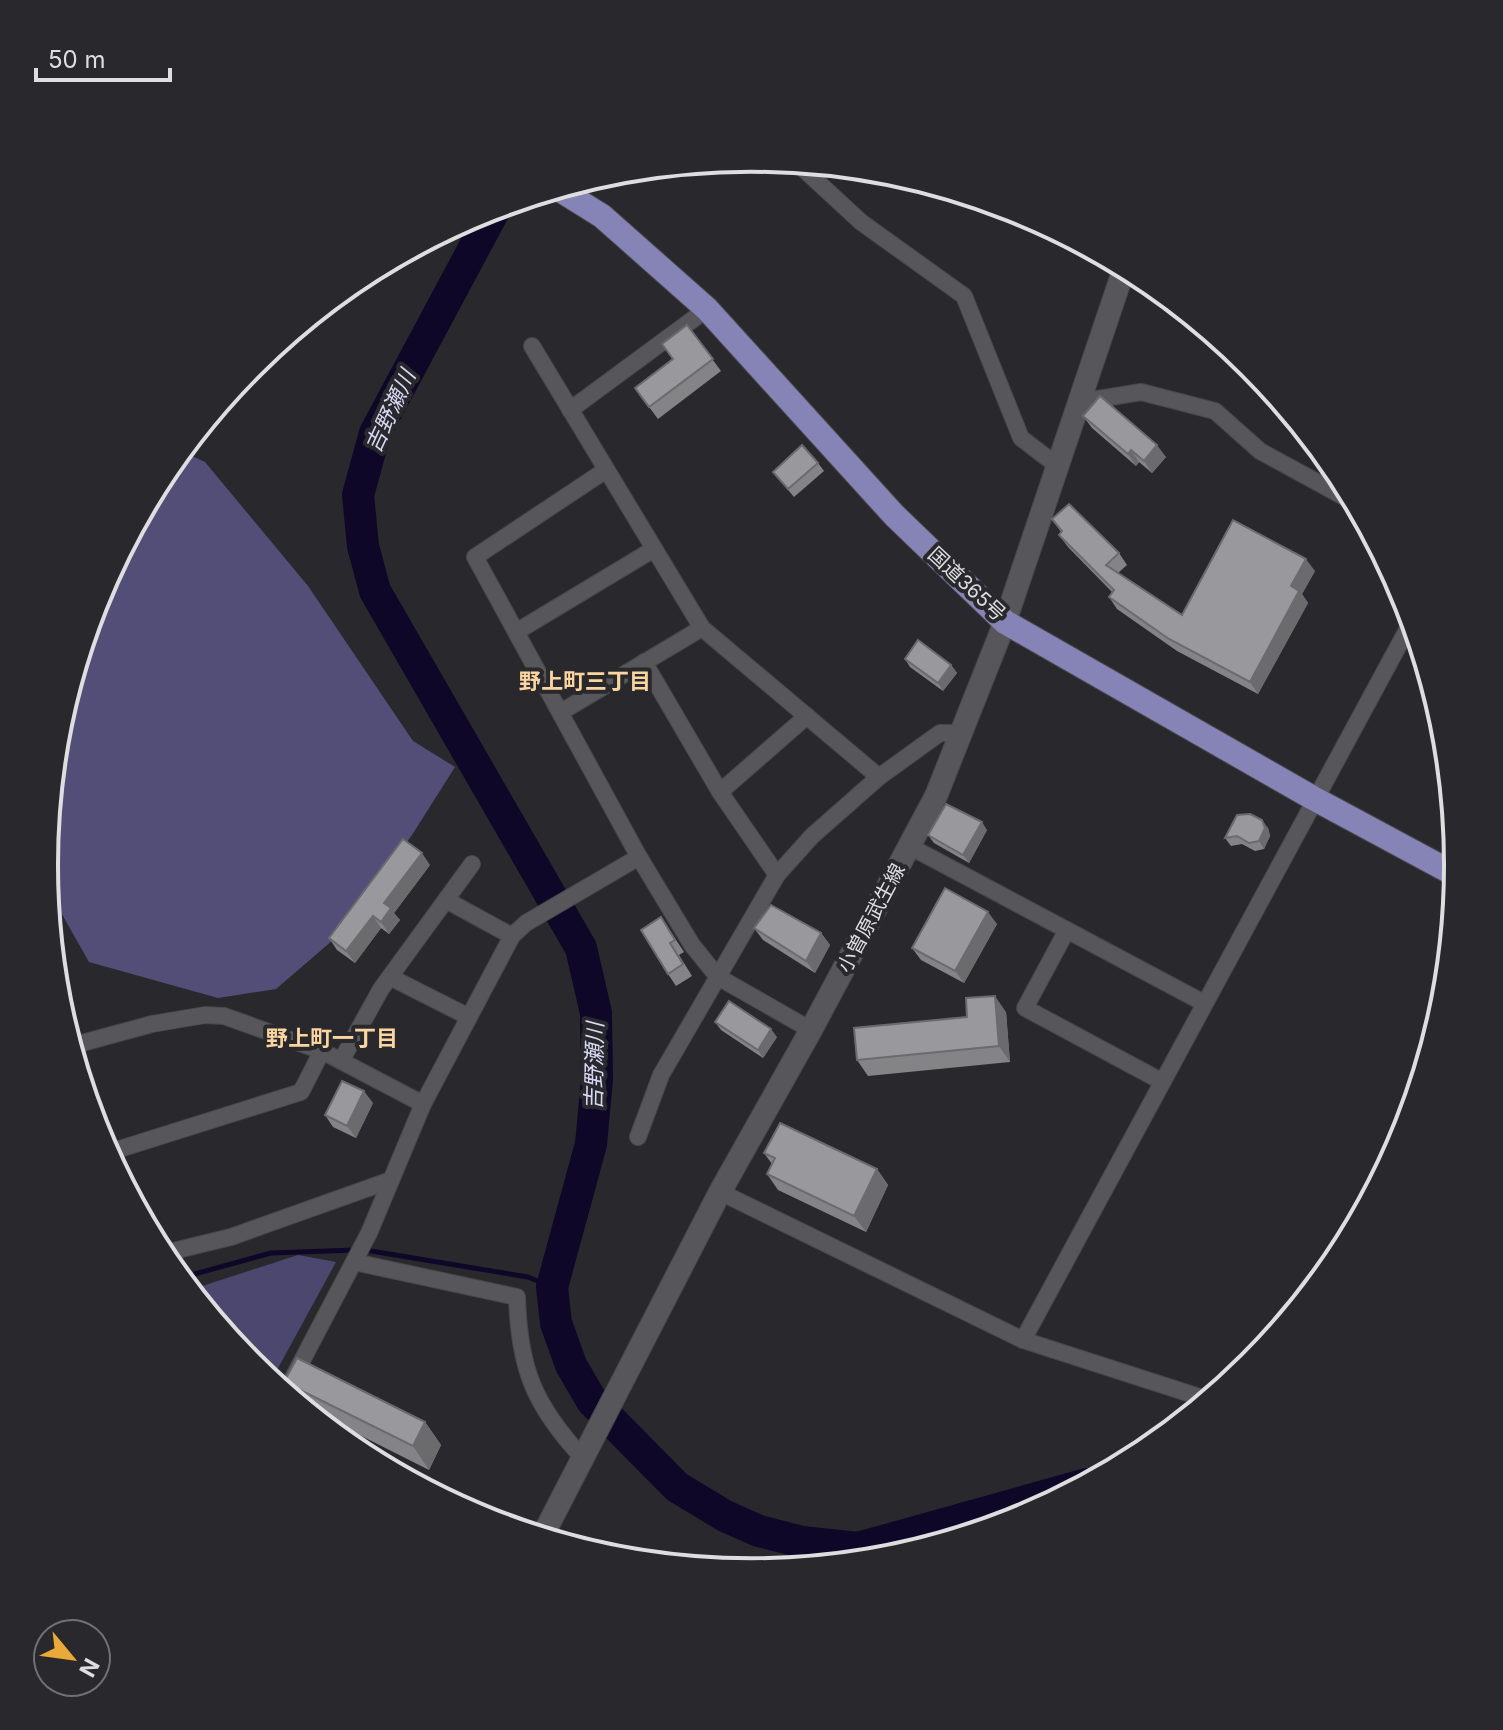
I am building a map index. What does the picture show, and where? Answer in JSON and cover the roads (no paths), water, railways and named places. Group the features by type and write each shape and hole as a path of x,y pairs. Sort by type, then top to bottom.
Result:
{"highway":[{"name":"国道365号","path":"569,196 612,224 707,309 894,515 1005,622 1313,798 1445,869"}],"main road":[{"name":"小曽原武生線","path":"547,1527 720,1192 936,796 1005,622 1121,278"}],"street":[{"path":"809,174 861,222 964,296 1021,438 1059,467"},
{"path":"570,410 707,309"},
{"path":"532,346 702,628 879,777"},
{"path":"1080,402 1141,392 1215,411 1260,451 1336,492"},
{"path":"606,470 475,557 639,857 692,945 718,977 811,1030"},
{"path":"516,632 654,549"},
{"path":"561,712 702,628"},
{"path":"1023,1340 1202,1002 1405,634"},
{"path":"644,662 720,792 777,875"},
{"path":"720,792 807,716"},
{"path":"638,1137 661,1075 777,875 812,836 879,777 940,733 961,733"},
{"path":"909,846 1202,1002"},
{"path":"290,1383 354,1262 423,1104 512,936 526,923 639,857"},
{"path":"341,1061 390,977 472,864"},
{"path":"446,900 512,936"},
{"path":"1067,930 1025,1008 1161,1081"},
{"path":"390,977 469,1017"},
{"path":"82,1043 152,1024 205,1015 224,1016 322,1051 423,1104"},
{"path":"120,1149 301,1092 322,1051"},
{"path":"175,1251 231,1237 391,1180"},
{"path":"720,1192 1023,1340 1197,1396"},
{"path":"354,1262 517,1297 518,1342 534,1394 585,1452"}],"waterway":[{"name":"吉野瀬川","path":"487,224 375,433 358,495 363,546 375,591 581,948 596,1013 597,1079 591,1144 552,1287 556,1323 571,1365 592,1401 677,1487 725,1516 759,1531 802,1542 858,1548 1030,1500"},
{"path":"192,1275 271,1253 355,1250"},
{"path":"365,1250 528,1277 552,1287"}],"district":[{"name":"野上町三丁目","path":"585,681"},
{"name":"野上町一丁目","path":"332,1038"}]}
